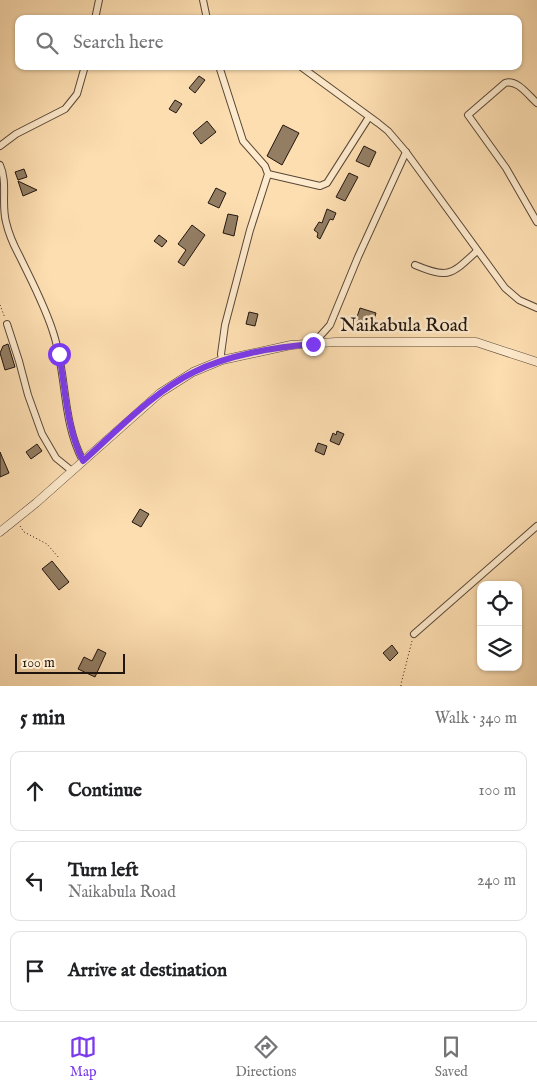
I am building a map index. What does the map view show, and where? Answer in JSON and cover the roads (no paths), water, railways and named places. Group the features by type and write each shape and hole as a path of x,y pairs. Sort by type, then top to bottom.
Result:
{"street":[{"path":"96,15 99,0"},
{"path":"203,0 206,15"},
{"path":"0,146 16,134 65,109 77,94 84,70"},
{"path":"220,70 243,142 265,166 268,174 250,230 225,325 221,354 222,360"},
{"path":"306,70 388,131 406,152 476,251 509,292 525,303 537,308"},
{"path":"537,103 517,84 507,82 468,116 506,168 537,222"},
{"path":"268,174 320,186 328,183 369,116"},
{"path":"313,344 330,325 358,257 406,152"},
{"path":"0,165 4,182 3,206 8,231 54,334 61,365 70,426 75,444 83,461"},
{"path":"415,265 441,274 448,274 461,266 476,251"},
{"path":"7,324 28,395 42,434 56,458 72,471"},
{"name":"Naikabula Road","path":"0,532 160,393 193,372 222,360 291,346 336,342 476,342 537,362"},
{"path":"414,634 537,526"}]}
